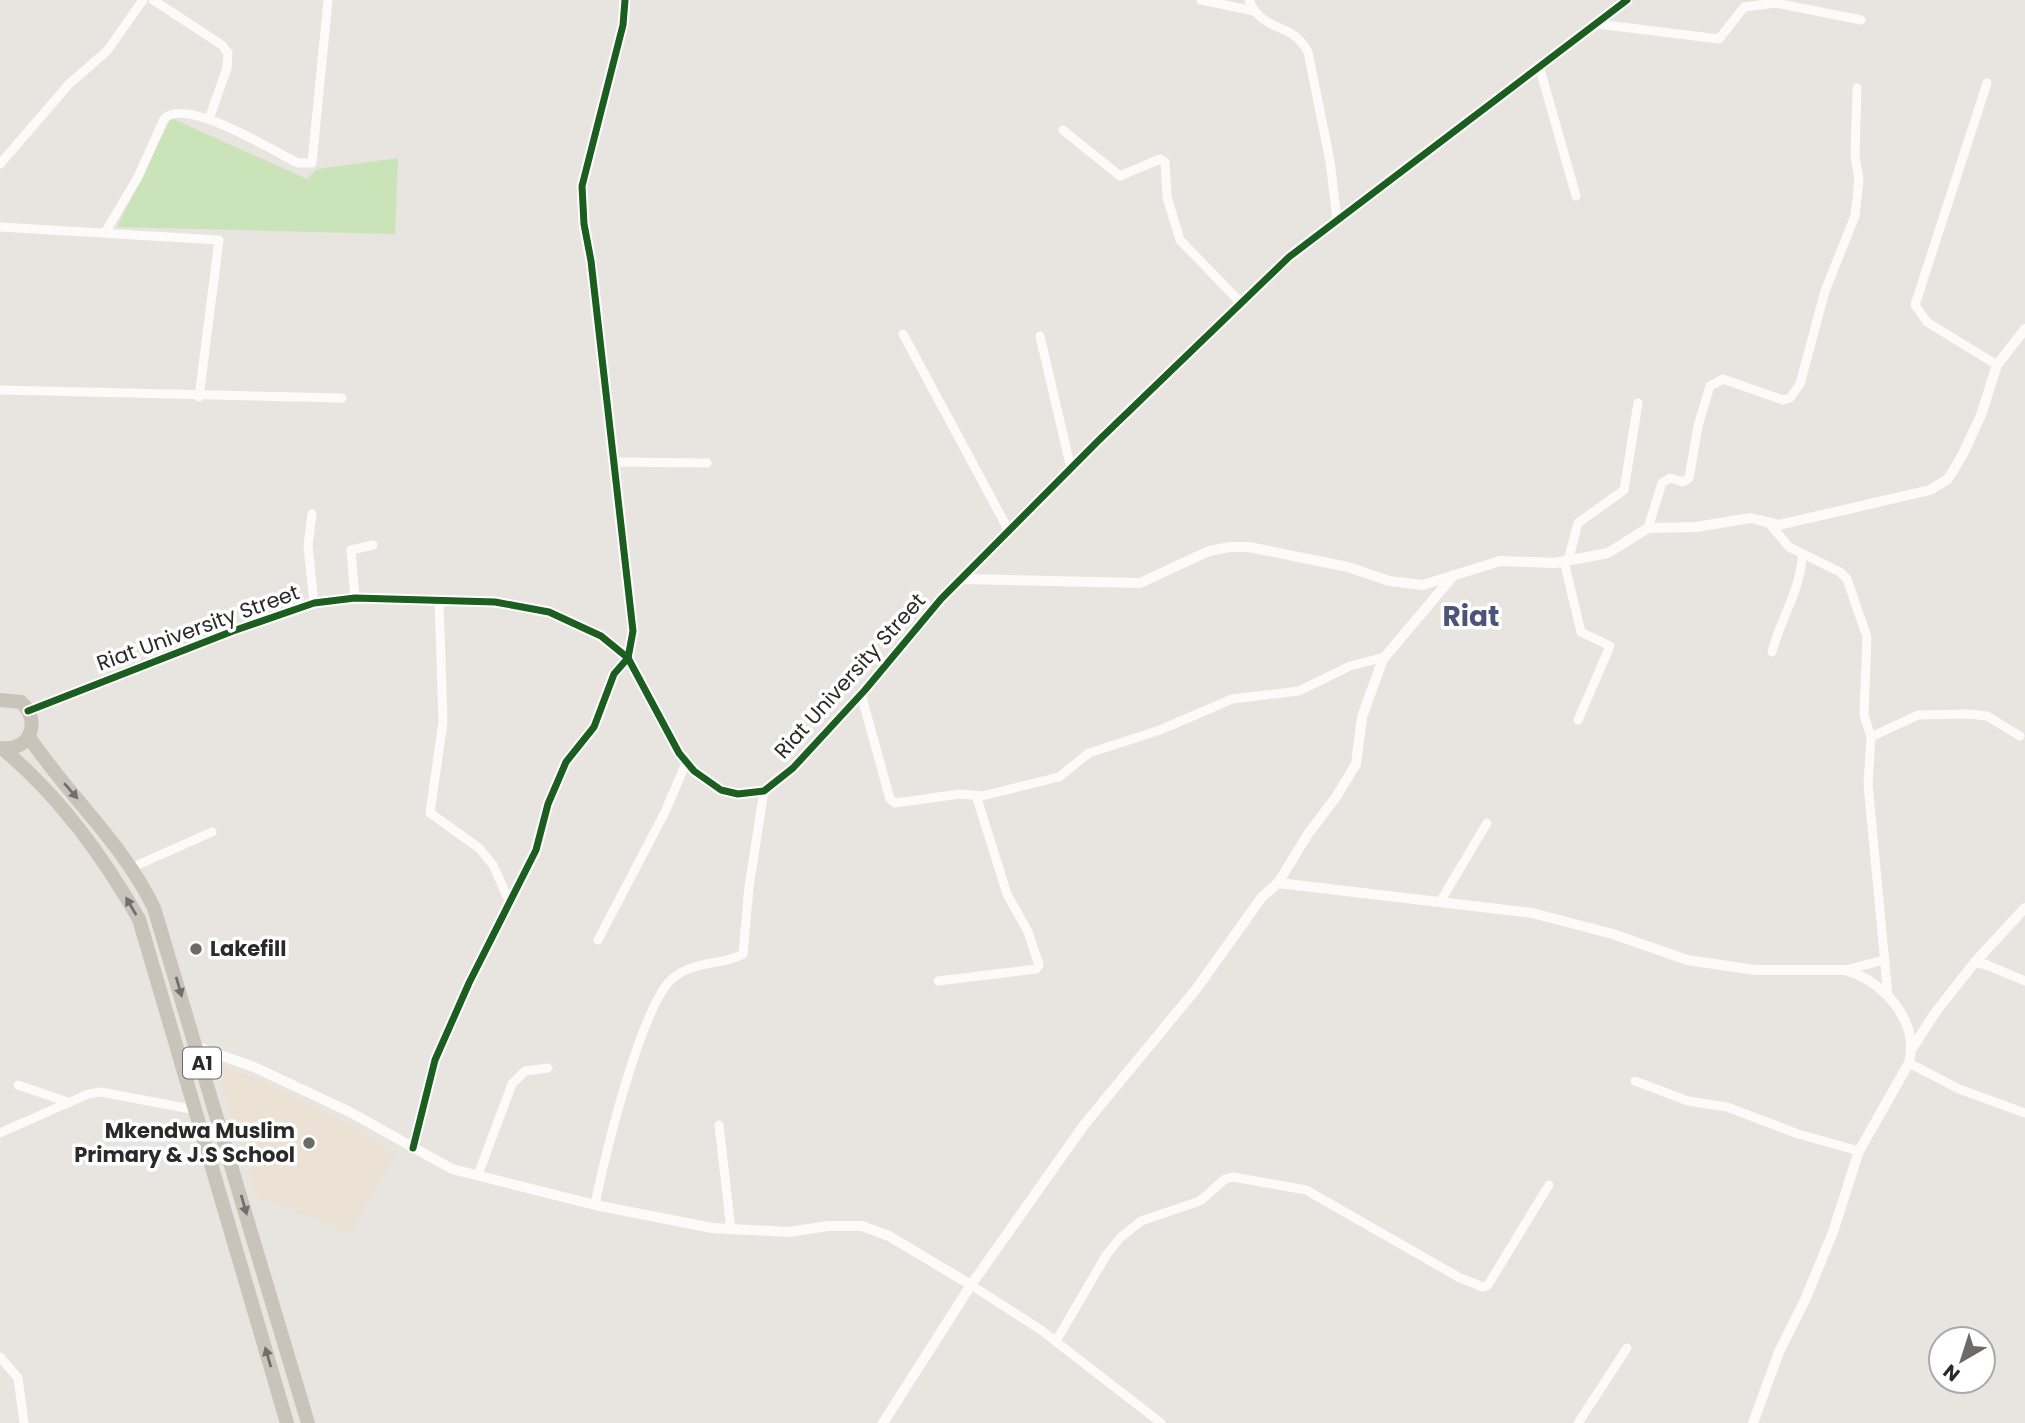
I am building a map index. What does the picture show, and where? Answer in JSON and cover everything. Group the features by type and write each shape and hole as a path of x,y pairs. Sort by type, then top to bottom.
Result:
{"highway":[{"path":"0,700 13,699 28,711 32,722 29,737"},
{"name":"A1","path":"2,748 17,747 29,737 133,867 154,908 308,1423"},
{"name":"A1","path":"2,748 28,769 97,850 139,919 287,1423"}],"street":[{"path":"0,163 69,84 107,51 143,0"},
{"path":"152,0 222,45 229,53 227,68 209,118"},
{"path":"106,232 138,177 167,116 187,112 209,118 298,163 311,164 328,0"},
{"path":"414,1148 435,1060 469,983 536,850 548,804 566,762 592,731 614,674 628,658 633,617 591,261 584,224 582,186 623,24 625,0"},
{"path":"1201,0 1254,11"},
{"path":"1250,0 1254,11 1267,23 1299,36 1308,52 1330,161 1337,220"},
{"name":"Riat University Street","path":"28,711 233,631 314,603 355,598 505,603 549,612 590,629 628,658 686,763 721,790 738,794 764,791 793,768 961,579 1240,302 1289,257 1540,69 1627,0"},
{"path":"1597,24 1719,39 1745,7 1776,2 1861,20"},
{"path":"1540,69 1576,196"},
{"path":"1987,83 1915,305 1927,322 1997,365"},
{"path":"1648,528 1662,483 1670,478 1683,482 1689,478 1698,426 1710,386 1723,379 1783,400 1790,398 1800,384 1825,291 1855,216 1859,180 1855,156 1857,88"},
{"path":"1063,130 1120,176 1163,159 1168,169 1167,197 1180,240 1240,302"},
{"path":"0,227 219,240 199,397"},
{"path":"961,579 1074,579 1129,585 1140,583 1209,551 1249,547 1348,567 1388,581 1418,585 1500,561 1566,561 1616,551 1648,528 1696,527 1738,518 1779,525 1812,519 1860,503 1930,490 1948,479 1981,415 1997,365 2025,329"},
{"path":"903,334 1009,531"},
{"path":"1040,336 1070,469"},
{"path":"0,390 199,397 342,398"},
{"path":"1578,720 1610,646 1582,634 1566,561 1578,523 1624,490 1638,403"},
{"path":"616,462 707,463"},
{"path":"312,514 308,546 314,603"},
{"path":"1769,523 1788,547 1840,572 1854,591 1867,637 1864,715 1871,737 1868,785 1888,996"},
{"path":"355,598 351,550 373,545"},
{"path":"1772,652 1777,629 1798,582 1802,556"},
{"path":"883,1423 971,1285 1084,1125 1171,1022 1262,897 1278,883 1356,764 1362,717 1385,657 1456,573"},
{"path":"439,600 443,722 429,813 486,856 510,903"},
{"path":"861,694 892,801 960,794 976,795 1059,778 1089,753 1160,730 1232,699 1299,691 1350,666 1385,657"},
{"path":"1871,737 1918,715 1969,714 1987,716 2020,736"},
{"path":"598,940 637,860 665,813 686,763"},
{"path":"595,1205 605,1157 634,1058 667,985 677,975 699,965 743,954 749,887 764,791"},
{"path":"939,981 993,975 1036,968 1039,965 1028,932 1007,894 976,795"},
{"path":"1440,902 1487,823"},
{"path":"133,867 212,832"},
{"path":"1278,883 1560,918 1687,960 1755,970 1845,970 1884,960"},
{"path":"1753,1423 1779,1352 1805,1300 1833,1233 1859,1151 1909,1063 1913,1047 1935,1013 1981,964 2025,908"},
{"path":"1981,964 2025,981"},
{"path":"1845,970 1858,974 1888,996 1901,1013 1913,1047"},
{"path":"197,1047 235,1059 351,1112 452,1169 595,1205 732,1230 789,1232 828,1226 862,1226 888,1236 971,1285 1056,1341 1161,1423"},
{"path":"1909,1063 1959,1089 2025,1113"},
{"path":"478,1175 512,1084 525,1071 548,1068"},
{"path":"1635,1081 1688,1101 1727,1107 1798,1134 1859,1151"},
{"path":"18,1085 68,1102"},
{"path":"0,1133 68,1102 101,1092 196,1110"},
{"path":"719,1125 732,1230"},
{"path":"1056,1341 1095,1273 1120,1238 1141,1221 1200,1201 1225,1179 1245,1177 1306,1190 1460,1278 1483,1287 1488,1285 1549,1185"},
{"path":"1578,1423 1627,1348"},
{"path":"0,1357 18,1378 24,1423"}],"shaded area":[{"name":"Mkendwa Muslim Primary & J.S School","path":"216,1064 259,1079 362,1131 395,1155 350,1233 257,1197"}],"green space":[{"path":"171,118 307,179 317,169 398,158 395,234 117,227"}],"cycle path":[{"path":"413,1148 435,1060 469,983 536,850 548,804 566,762 594,727 614,674 628,658 633,631 591,261 584,224 582,186 623,25 625,0"},
{"path":"28,711 233,631 314,603 355,598 495,602 549,612 601,636 628,658 679,753 694,771 721,790 738,794 764,791 793,768 865,690 941,599 1098,441 1289,257 1627,0"}],"place":[{"name":"Lakefill","path":"196,949"},
{"name":"Mkendwa Muslim Primary & J.S School","path":"309,1143"}],"district":[{"name":"Riat","path":"1471,616"}]}
